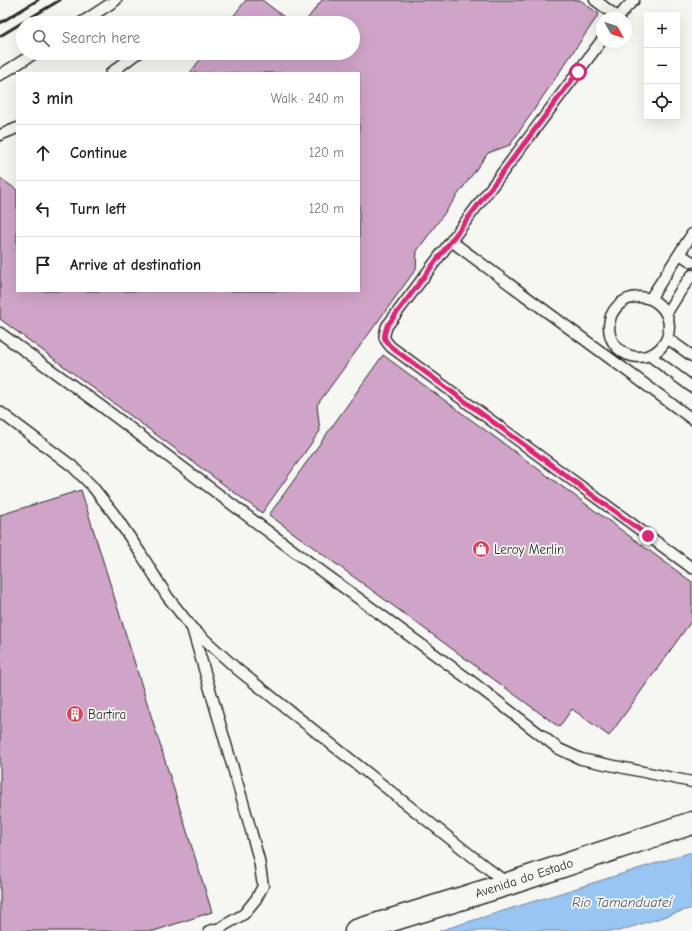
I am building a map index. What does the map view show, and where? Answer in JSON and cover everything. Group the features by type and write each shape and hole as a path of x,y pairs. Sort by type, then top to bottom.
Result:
{"highway":[{"name":"Avenida do Estado","path":"356,931 508,884 692,823"}],"lane":[{"path":"92,16 116,0"},
{"path":"595,0 611,12"},
{"path":"623,12 634,0"},
{"path":"596,48 450,241 387,326 383,335 391,347 692,568"},
{"path":"0,75 24,60"},
{"path":"112,72 128,60"},
{"path":"0,135 16,128"},
{"path":"650,300 692,234"},
{"path":"450,241 692,419"},
{"path":"680,254 692,262"},
{"path":"666,314 692,274"},
{"path":"640,297 659,305 666,314 668,322 667,338 657,351 649,355 638,357 628,355 619,350 613,342 609,332 610,321 620,304 630,299 640,297"},
{"path":"0,333 101,406 471,681 559,749 582,759 692,782"},
{"path":"667,338 692,356"},
{"path":"612,360 619,350"},
{"path":"649,355 692,387"},
{"path":"0,412 72,466 92,486 114,514 167,596 192,628 237,669 508,884"},
{"path":"192,628 245,809 259,860 263,886 256,899 244,914 220,928 209,931"}],"water":[{"name":"Rio Tamanduateí","path":"692,852 692,908 619,931 439,931"}],"building":[{"path":"246,0 262,0 283,16 233,16"},
{"path":"322,0 580,0 596,12 596,18 510,145 488,153 417,251 416,269 317,405 320,431 262,513 0,319 0,178 16,189 16,292 360,292 360,72 191,72 200,60 360,60 360,16 309,16"},
{"name":"Leroy Merlin","path":"383,355 692,582 692,620 609,736 572,709 559,727 269,515"},
{"name":"Bartira","path":"81,490 212,912 154,931 0,931 0,515"}],"railway":[{"path":"0,23 38,0"},
{"path":"33,16 60,0"},
{"path":"0,36 16,26"}],"place":[{"name":"Leroy Merlin","path":"481,549"},
{"name":"Bartira","path":"75,714"}],"route":[{"path":"578,72 387,326 383,335 391,347 648,536"}]}
